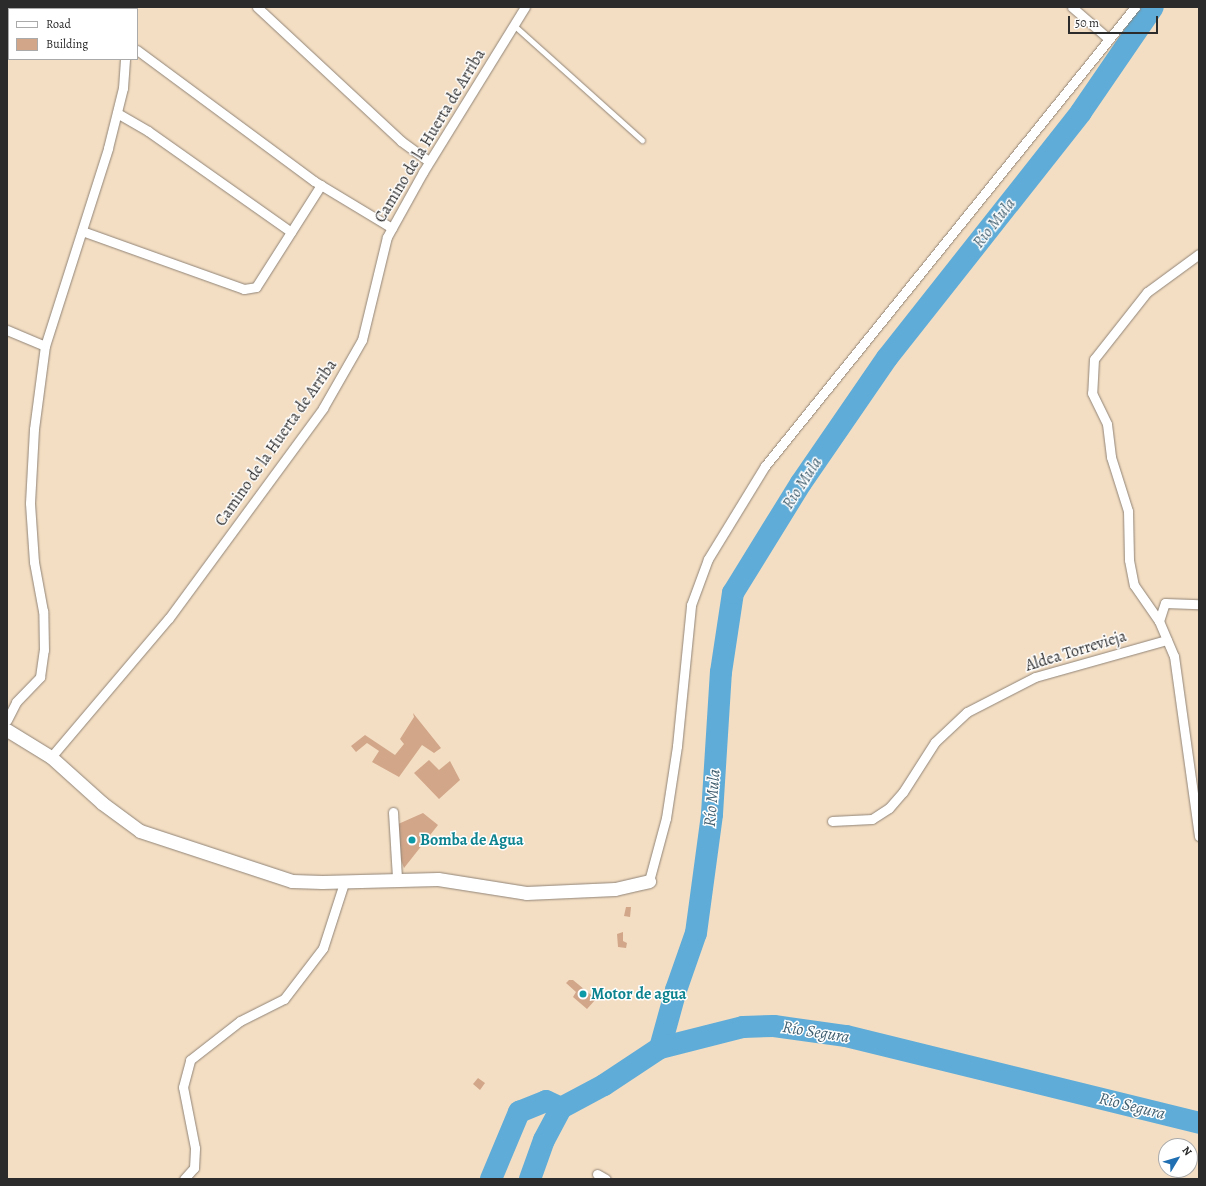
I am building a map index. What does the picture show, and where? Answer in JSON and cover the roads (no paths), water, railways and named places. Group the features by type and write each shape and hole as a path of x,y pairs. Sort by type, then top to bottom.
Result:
{"main road":[{"path":"7,730 51,757 102,803 140,831 292,880 322,882 396,878 438,879 526,893 615,889 649,881"}],"street":[{"path":"257,7 401,141 429,161"},
{"name":"Camino de la Huerta de Arriba","path":"51,757 169,618 323,408 362,340 387,237 429,161 515,26 525,7"},
{"path":"1072,7 1109,39"},
{"path":"649,881 666,818 677,746 690,605 708,559 765,466 1135,7"},
{"path":"138,51 321,185 392,228"},
{"path":"7,720 16,702 40,677 44,650 43,611 34,562 30,503 34,429 45,346 82,232 117,113 123,88 126,60"},
{"path":"117,113 148,131 291,232"},
{"path":"82,232 244,290 256,287 321,185"},
{"path":"1199,254 1147,292 1094,359 1092,392 1108,424 1111,457 1128,511 1129,560 1134,585 1159,621 1174,656 1199,836"},
{"path":"7,330 45,346"},
{"path":"1159,621 1165,604 1199,604"},
{"name":"Aldea Torrevieja","path":"832,822 872,819 889,808 903,792 935,742 967,712 1035,677 1167,640"},
{"path":"393,812 396,878"},
{"path":"184,1179 194,1168 195,1148 183,1087 190,1060 240,1021 284,999 323,948 345,880"},
{"path":"597,1174 606,1179"}],"lane":[{"path":"515,26 642,140"}],"waterway":[{"name":"Río Mula","path":"660,1048 676,990 696,933 712,814 721,672 733,593 801,483 887,358 1081,112 1153,7"},
{"name":"Río Segura","path":"491,1179 519,1112 546,1101 561,1108 604,1085 660,1048 743,1027 774,1026 846,1036 1199,1123"},
{"path":"530,1179 544,1140 561,1108"}],"place":[{"name":"Bomba de Agua","path":"412,840"},
{"name":"Motor de agua","path":"583,994"}]}
